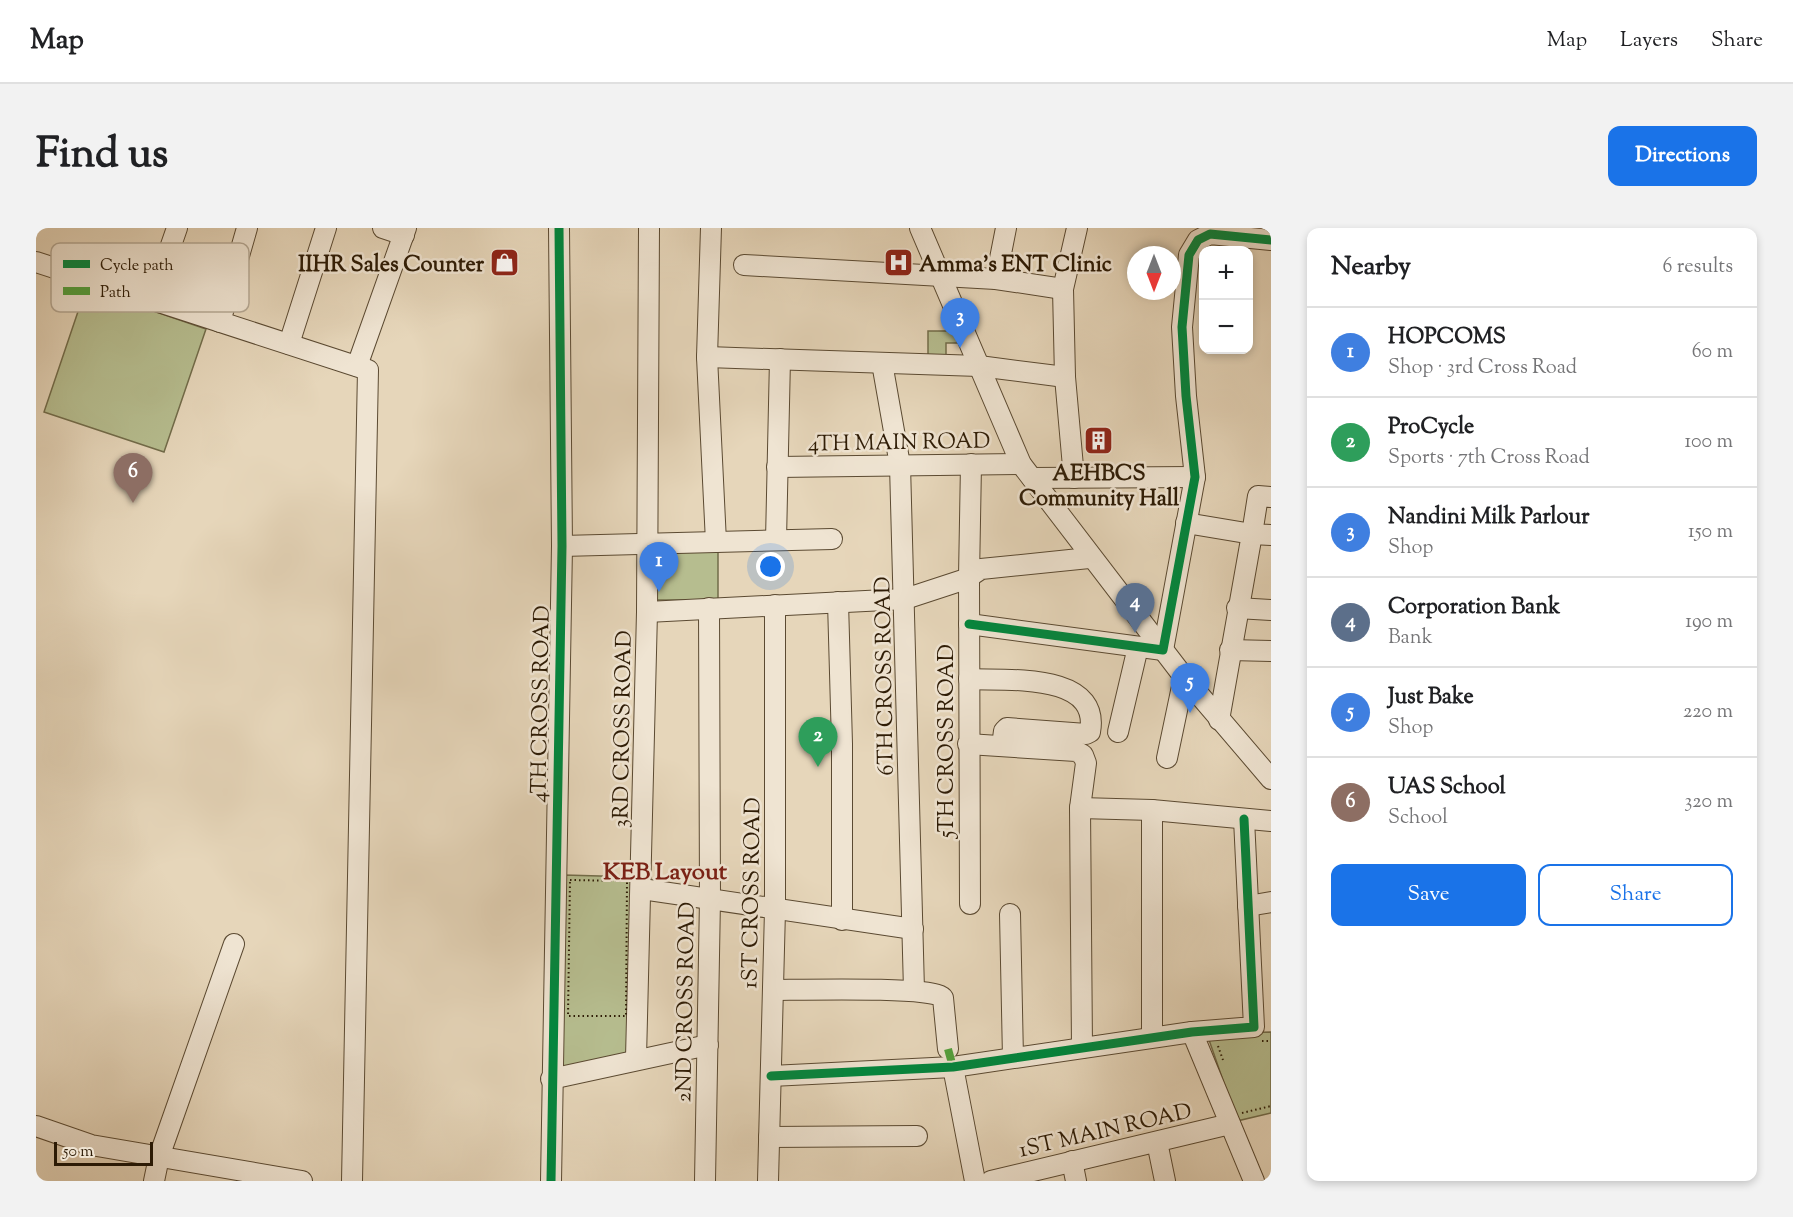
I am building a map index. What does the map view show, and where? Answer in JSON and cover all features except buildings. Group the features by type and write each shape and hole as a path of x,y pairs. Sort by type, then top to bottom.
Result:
{"street":[{"path":"172,243 177,228"},
{"path":"243,243 247,228"},
{"path":"289,344 326,228"},
{"path":"357,366 405,232 383,228"},
{"name":"4TH CROSS ROAD","path":"551,1181 562,546 559,228"},
{"name":"3RD CROSS ROAD","path":"636,1058 635,885 646,612 649,228"},
{"path":"711,228 707,357 716,542"},
{"path":"920,228 1026,471 1089,558 1184,677 1219,720 1270,775"},
{"path":"996,279 1006,228"},
{"path":"1074,478 1065,377 1063,289 1077,228"},
{"path":"1163,650 1195,477 1186,396 1182,327 1189,255 1198,240 1210,234 1271,240"},
{"path":"36,262 51,267"},
{"path":"744,265 996,279 1063,289"},
{"path":"189,312 368,370 352,1181"},
{"path":"220,322 223,312"},
{"path":"707,357 979,366 1065,377"},
{"path":"776,540 780,359"},
{"name":"6TH CROSS ROAD","path":"882,363 900,465 914,990"},
{"name":"4TH MAIN ROAD","path":"777,466 971,464 1074,478 1195,477"},
{"name":"5TH CROSS ROAD","path":"970,904 968,744 969,624 972,574 971,464"},
{"path":"1219,720 1237,608 1261,534 1258,496 1271,497"},
{"path":"1186,524 1261,534"},
{"path":"562,546 832,539"},
{"path":"646,612 905,599 972,574 1089,558"},
{"path":"838,602 842,744 842,920"},
{"name":"1ST CROSS ROAD","path":"768,1181 775,910 775,605"},
{"name":"2ND CROSS ROAD","path":"705,1181 710,899 709,608"},
{"path":"1237,608 1271,610"},
{"path":"969,624 1163,650"},
{"path":"1118,732 1138,647"},
{"path":"1230,650 1271,651"},
{"path":"1167,758 1184,677"},
{"path":"969,679 1060,685 1080,696 1088,707 1092,720 1090,732 1086,734 1007,728 1004,731 1002,746"},
{"path":"968,744 1076,751 1083,755 1086,763 1080,808 1082,1048"},
{"path":"1080,808 1152,810 1271,821"},
{"path":"1152,810 1152,1037"},
{"path":"771,1076 950,1058 1013,1058 1152,1037 1254,1027 1244,819"},
{"path":"635,885 775,910 913,929"},
{"path":"1248,906 1271,902"},
{"path":"1010,915 1013,1058"},
{"path":"154,1181 159,1157 234,944"},
{"path":"773,990 914,990 942,995 950,1058 975,1181"},
{"path":"1192,1032 1236,1118 1254,1181"},
{"path":"551,1079 636,1058 708,1045"},
{"name":"1ST MAIN ROAD","path":"991,1181 1157,1142 1236,1118"},
{"path":"36,1126 91,1145 302,1181"},
{"path":"769,1137 917,1136"},
{"path":"1157,1142 1165,1181"},
{"path":"1072,1161 1076,1181"}],"path":[{"path":"570,880 635,885 626,1016 568,1016 570,880"},
{"path":"1216,1041 1223,1062"},
{"path":"1254,1041 1271,1041"},
{"path":"1236,1118 1271,1106"}],"green space":[{"path":"78,312 156,312 206,329 164,452 44,412"},
{"path":"928,331 953,331 958,343 946,343 946,355 928,355"},
{"path":"718,549 718,600 656,600 655,550"},
{"path":"564,875 635,877 632,1054 562,1072"},
{"path":"1271,1032 1271,1113 1237,1121 1207,1034"}],"marked path":[{"path":"948,1049 953,1067"}],"cycle path":[{"path":"551,1181 562,546 559,228"},
{"path":"969,624 1163,650 1195,477 1186,396 1182,327 1189,255 1198,240 1210,234 1271,240"},
{"path":"771,1076 953,1067 1192,1032 1254,1027 1244,819"}],"place":[{"name":"IIHR Sales Counter","path":"505,263"},
{"name":"Amma's ENT Clinic","path":"898,263"},
{"name":"Nandini Milk Parlour","path":"960,348"},
{"name":"AEHBCS Community Hall","path":"1099,440"},
{"name":"UAS School","path":"133,503"},
{"name":"HOPCOMS","path":"659,592"},
{"name":"Corporation Bank","path":"1135,633"},
{"name":"Just Bake","path":"1190,713"},
{"name":"ProCycle","path":"818,767"}],"district":[{"name":"KEB Layout","path":"665,871"}]}
